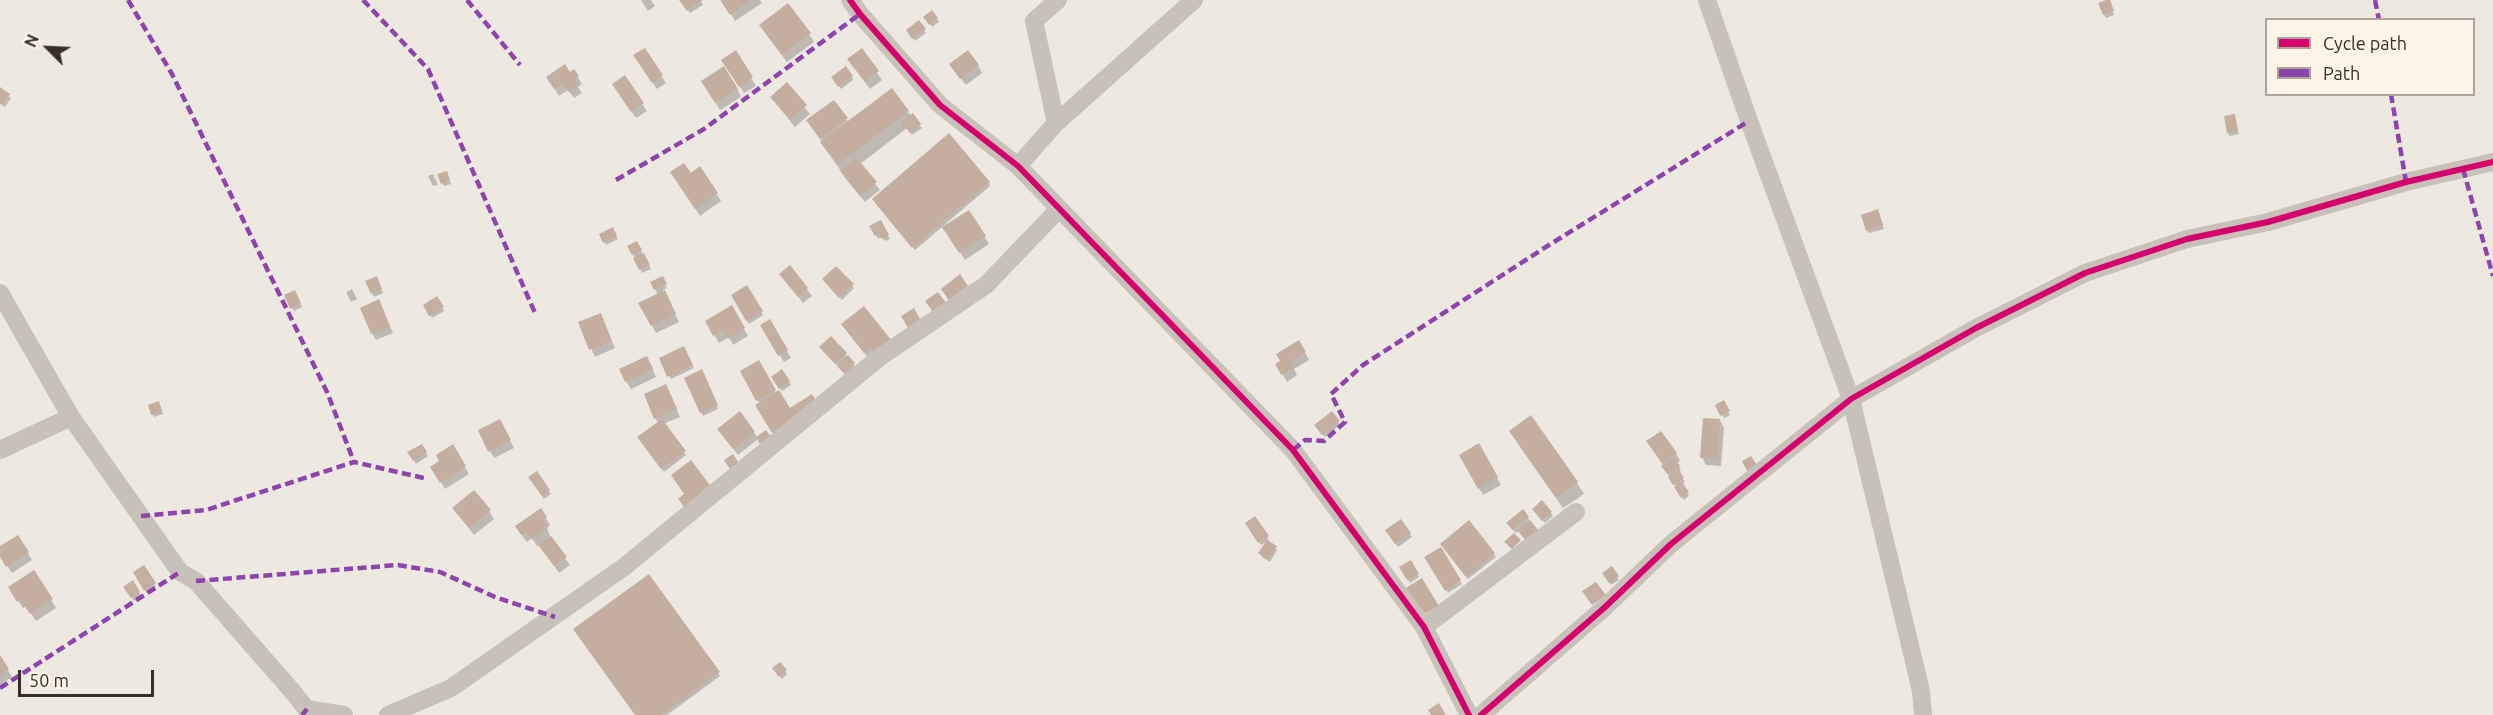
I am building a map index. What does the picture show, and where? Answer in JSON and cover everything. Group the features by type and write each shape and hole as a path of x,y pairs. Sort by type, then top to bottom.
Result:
{"street":[{"path":"850,0 940,105 1018,166 1293,450 1424,627 1468,715"},
{"path":"1056,123 1034,21 1058,0"},
{"path":"1018,166 1056,123 1194,0"},
{"path":"1707,0 1851,399 1921,692 1923,715"},
{"path":"1480,715 1604,608 1671,544 1851,399 1976,328 2085,273 2187,239 2268,222 2406,182 2493,162"},
{"path":"388,715 451,688 633,560 880,357 986,285 1059,209"},
{"path":"0,293 71,417 180,572 196,581 309,712 344,715"},
{"path":"0,450 71,417"},
{"path":"1424,627 1576,512"}],"building":[{"path":"679,0 703,0 687,11"},
{"path":"720,0 751,0 730,15"},
{"path":"2110,0 2114,11 2103,15 2098,3"},
{"path":"788,3 811,33 782,55 759,25"},
{"path":"932,10 938,18 929,25 923,17"},
{"path":"919,20 926,29 912,39 906,30"},
{"path":"645,48 663,75 652,83 633,55"},
{"path":"862,48 879,71 865,82 847,59"},
{"path":"736,50 753,77 739,87 721,60"},
{"path":"968,50 979,65 960,79 949,64"},
{"path":"565,64 570,72 574,69 579,76 575,79 579,85 568,92 563,83 554,89 546,77"},
{"path":"724,66 738,89 715,103 701,81"},
{"path":"846,66 853,76 838,87 831,77"},
{"path":"625,75 644,103 631,112 612,84"},
{"path":"787,82 807,105 790,120 770,97"},
{"path":"0,87 10,94 2,105 0,103"},
{"path":"892,88 909,111 837,165 820,142"},
{"path":"834,100 848,118 820,139 806,120"},
{"path":"913,113 921,124 910,133 901,122"},
{"path":"2235,114 2238,131 2227,133 2224,116"},
{"path":"949,133 990,182 912,248 872,199"},
{"path":"856,157 877,182 860,196 840,171"},
{"path":"684,163 691,173 700,166 718,193 695,209 670,172"},
{"path":"447,171 450,180 441,184 437,174"},
{"path":"1878,209 1883,225 1866,231 1861,215"},
{"path":"969,210 986,236 959,253 942,227"},
{"path":"881,220 889,235 882,239 879,234 875,236 869,226"},
{"path":"613,227 617,236 603,243 599,234"},
{"path":"637,241 642,250 632,255 627,246"},
{"path":"644,253 650,265 639,270 633,258"},
{"path":"790,265 808,288 798,297 779,274"},
{"path":"836,266 854,284 839,298 822,279"},
{"path":"960,274 968,286 949,300 941,289"},
{"path":"377,276 382,289 371,294 365,281"},
{"path":"663,276 667,284 654,290 650,282"},
{"path":"747,285 763,311 746,321 731,295"},
{"path":"295,290 301,303 290,309 284,295"},
{"path":"665,290 676,314 651,326 638,303"},
{"path":"938,292 946,303 933,312 925,301"},
{"path":"437,296 444,307 429,316 423,305"},
{"path":"379,299 390,326 371,334 360,308"},
{"path":"732,305 745,328 728,339 723,330 713,336 705,321"},
{"path":"864,306 892,341 875,355 870,348 864,353 841,324"},
{"path":"914,308 922,323 909,330 901,316"},
{"path":"601,313 612,341 589,350 578,322"},
{"path":"770,319 788,350 778,356 760,325"},
{"path":"831,336 847,353 835,364 819,347"},
{"path":"1299,340 1306,352 1291,361 1295,367 1281,375 1275,364 1280,361 1276,354"},
{"path":"684,346 693,365 667,377 659,358"},
{"path":"848,355 855,363 844,373 837,366"},
{"path":"647,356 653,369 625,382 619,369"},
{"path":"759,360 776,390 756,401 740,371"},
{"path":"702,369 718,405 700,413 684,378"},
{"path":"782,369 790,381 779,389 771,377"},
{"path":"666,384 677,409 654,419 644,394"},
{"path":"779,390 790,408 812,394 818,404 772,433 755,405"},
{"path":"1724,400 1730,411 1720,416 1715,405"},
{"path":"159,401 162,411 151,415 148,405"},
{"path":"740,411 755,432 733,449 717,429"},
{"path":"1332,411 1340,421 1322,435 1314,425"},
{"path":"1531,415 1578,482 1556,498 1509,431"},
{"path":"1703,418 1720,419 1718,459 1700,458"},
{"path":"500,419 511,440 488,452 478,430"},
{"path":"662,419 686,451 661,469 637,437"},
{"path":"766,430 772,438 761,446 756,437"},
{"path":"1661,431 1677,453 1662,463 1646,441"},
{"path":"1479,443 1498,477 1478,489 1459,455"},
{"path":"422,444 427,452 413,461 407,452"},
{"path":"453,444 466,466 440,483 430,467 439,461 436,455"},
{"path":"733,454 739,463 730,469 724,460"},
{"path":"1751,456 1757,465 1747,471 1742,461"},
{"path":"1674,457 1680,466 1668,475 1661,466"},
{"path":"691,460 712,488 685,508 678,499 684,494 671,475"},
{"path":"1679,470 1684,478 1673,485 1668,477"},
{"path":"537,471 550,490 542,496 528,477"},
{"path":"1682,482 1689,492 1681,498 1674,487"},
{"path":"474,490 491,510 469,528 452,508"},
{"path":"1542,500 1552,512 1542,521 1532,509"},
{"path":"541,508 547,517 543,520 548,527 532,539 526,532 521,535 515,526"},
{"path":"1523,509 1529,517 1513,530 1506,523"},
{"path":"1255,516 1269,536 1258,543 1245,523"},
{"path":"1401,519 1411,533 1395,544 1385,530"},
{"path":"1469,520 1495,553 1466,577 1440,544"},
{"path":"1530,520 1539,531 1527,542 1517,530"},
{"path":"1514,533 1521,540 1512,549 1504,542"},
{"path":"18,535 29,552 6,567 0,557 0,546"},
{"path":"551,536 567,557 554,566 538,545"},
{"path":"1267,540 1277,546 1268,559 1258,553"},
{"path":"1441,547 1461,580 1445,591 1424,557"},
{"path":"1411,560 1419,574 1407,580 1399,567"},
{"path":"144,565 156,583 144,591 133,572"},
{"path":"1612,566 1619,576 1609,583 1602,573"},
{"path":"34,570 53,599 30,614 20,600 17,602 8,587"},
{"path":"649,574 720,672 661,715 635,715 573,629"},
{"path":"1422,578 1439,606 1423,615 1406,588"},
{"path":"133,580 140,592 131,598 123,587"},
{"path":"1596,582 1606,595 1592,605 1582,591"},
{"path":"0,655 9,669 0,675"},
{"path":"780,662 787,670 779,677 772,668"},
{"path":"1439,703 1446,715 1431,715 1428,710"}],"marked path":[{"path":"128,0 172,74 327,392 354,462"},
{"path":"363,0 428,69 535,313"},
{"path":"467,0 520,65"},
{"path":"2375,0 2379,18"},
{"path":"616,180 704,129 860,14"},
{"path":"2391,96 2406,182"},
{"path":"1293,450 1305,440 1324,441 1345,422 1331,394 1363,365 1549,245 1749,121"},
{"path":"2463,169 2493,276"},
{"path":"141,516 206,510 354,462 424,478"},
{"path":"196,581 398,565 440,572 495,597 555,617"},
{"path":"0,688 180,572"},
{"path":"302,715 307,709"}],"cycle path":[{"path":"850,0 940,105 1018,166 1293,450 1424,627 1469,715"},
{"path":"1481,715 1604,608 1671,544 1851,399 1976,328 2085,273 2187,239 2268,222 2406,182 2493,162"}]}
